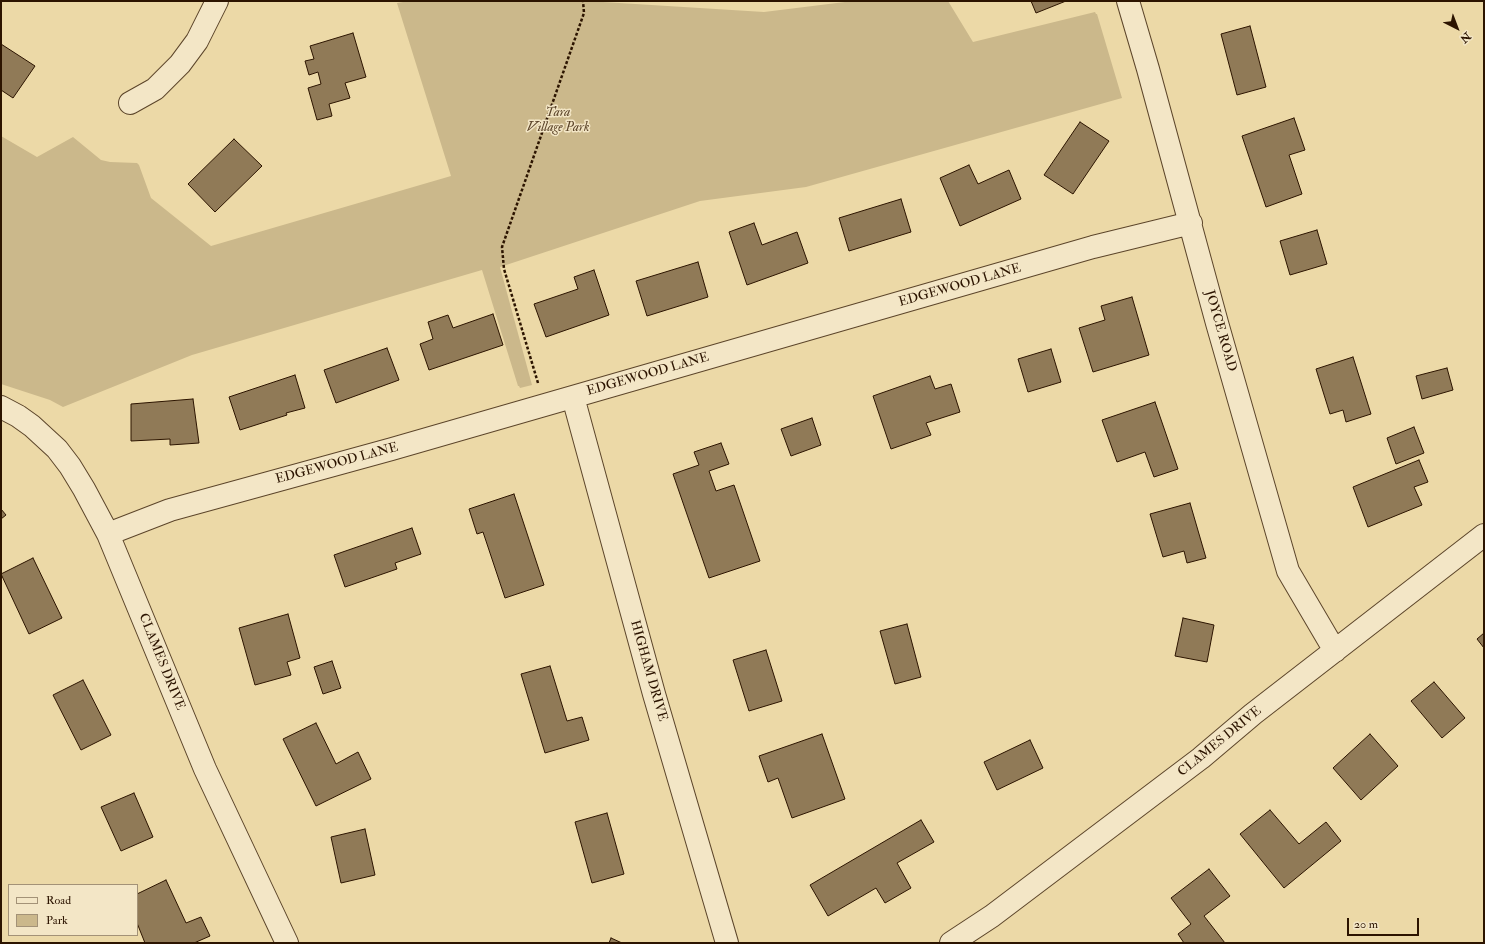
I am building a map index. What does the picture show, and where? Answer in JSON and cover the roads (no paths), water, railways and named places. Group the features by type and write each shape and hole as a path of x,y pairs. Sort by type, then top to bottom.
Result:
{"street":[{"path":"130,103 155,89 180,64 197,41 217,1"},
{"name":"JOYCE ROAD","path":"1128,1 1288,572 1335,651"},
{"name":"EDGEWOOD LANE","path":"108,534 170,510 392,449 1093,247 1191,223"},
{"name":"HIGHAM DRIVE","path":"573,397 654,694 727,943"},
{"name":"CLAMES DRIVE","path":"1,407 18,416 32,426 57,449 70,466 84,489 108,534 206,769 287,943"},
{"name":"CLAMES DRIVE","path":"951,943 992,916 1201,758 1254,714 1484,535"}],"park label":[{"name":"Tara Village Park","path":"558,120"}]}
